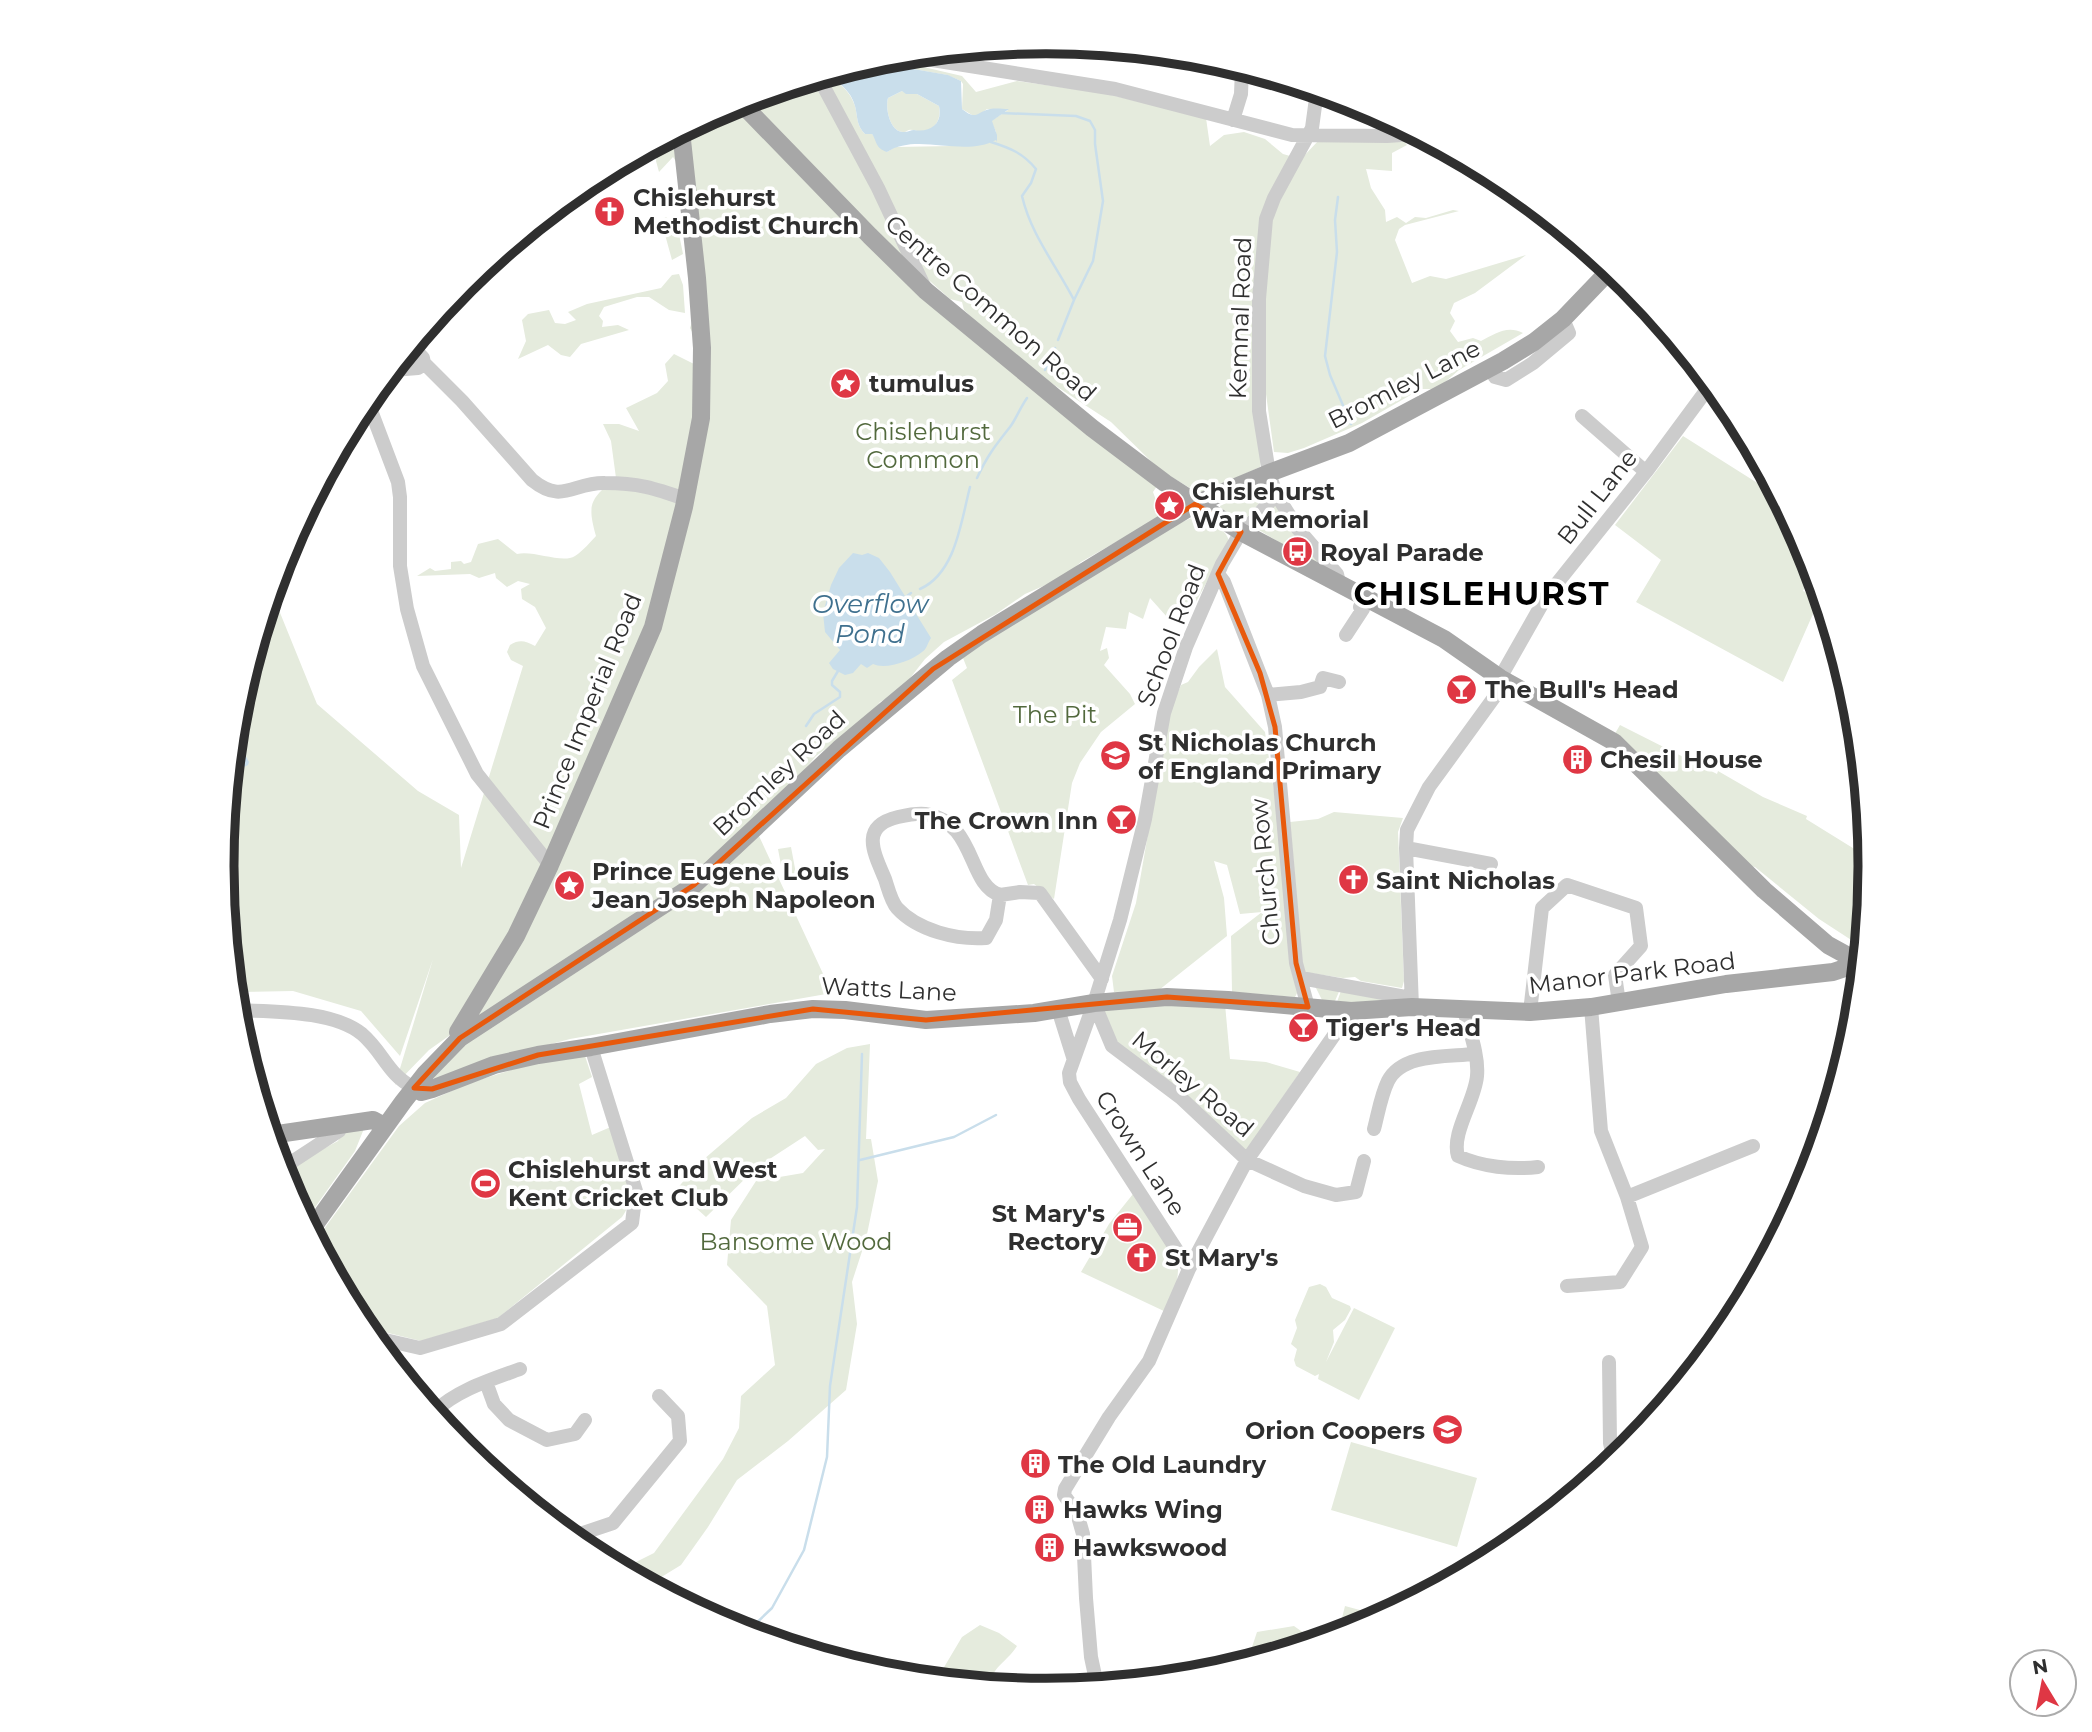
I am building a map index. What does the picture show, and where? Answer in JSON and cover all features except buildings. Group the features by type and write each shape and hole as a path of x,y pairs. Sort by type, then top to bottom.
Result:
{"main road":[{"name":"Centre Common Road","path":"749,111 926,291 1092,428 1195,504"},
{"name":"Prince Imperial Road","path":"460,1038 458,1032 516,936 550,864 653,627 685,499 701,418 702,348 682,141"},
{"name":"Bromley Lane","path":"1195,504 1269,472 1349,443 1490,368 1534,342 1563,319 1604,277"},
{"path":"1195,504 1242,533 1444,639 1503,679 1622,749 1764,890 1828,945 1852,958"},
{"name":"Bromley Road","path":"317,1222 384,1126 414,1088 460,1038 694,885 839,749 948,658 982,634 1195,504"},
{"name":"Manor Park Road","path":"1412,1003 1464,1010 1530,1012 1591,1007 1726,984 1833,972 1852,962"},
{"name":"Watts Lane","path":"414,1088 421,1092 494,1065 538,1055 770,1014 813,1009 845,1010 926,1020 1034,1013 1094,1003 1167,998 1351,1011 1412,1003"},
{"path":"280,1134 373,1120 384,1126"}],"street":[{"path":"937,62 1104,87 1292,135 1399,135"},
{"path":"1233,120 1241,94 1242,79"},
{"path":"823,86 878,188 926,291"},
{"name":"Kemnal Road","path":"1316,100 1312,128 1274,198 1266,219 1259,299 1259,411 1269,472 1276,494 1298,529 1337,574 1339,583"},
{"path":"418,352 424,358 424,363 541,488 562,492 600,482 645,485 685,499"},
{"path":"404,369 418,368 424,363"},
{"name":"Bull Lane","path":"1412,1003 1406,848 1408,830 1429,787 1503,679 1546,597 1646,472 1705,392"},
{"path":"372,414 398,482 401,509 400,566 407,609 423,666 477,774 550,864"},
{"path":"1582,416 1646,472"},
{"name":"School Road","path":"1094,1003 1120,920 1145,819 1164,713 1186,647 1227,554 1276,494"},
{"name":"Church Row","path":"1218,574 1224,582 1268,695 1275,727 1296,963 1331,1038"},
{"path":"1346,635 1363,609 1360,607 1365,596"},
{"path":"1268,695 1320,687 1323,678 1339,682"},
{"path":"1000,895 996,920 986,938 966,940 914,922 896,907 891,896 878,863 873,838 875,829 884,821 913,814 924,814 944,821 963,840 983,881 992,893 1000,895 1040,892 1102,979"},
{"path":"1406,848 1491,864"},
{"path":"1530,1012 1542,908 1567,884 1636,908 1641,946 1615,975 1619,1003"},
{"name":"Manor Park Road","path":"1301,978 1412,1003"},
{"name":"Crown Lane","path":"1094,1003 1073,1057 1070,1082 1189,1269"},
{"name":"Morley Road","path":"1094,1003 1112,1046 1181,1098 1247,1160 1304,1186 1336,1195 1356,1192 1364,1161"},
{"path":"1567,1286 1620,1282 1642,1247 1627,1197 1601,1131 1591,1007"},
{"name":"Crown Lane","path":"1058,1009 1073,1057"},
{"path":"1464,1010 1478,1073 1455,1146 1458,1156 1496,1167 1538,1167"},
{"path":"248,1011 291,1013 328,1019 349,1026 363,1035 399,1080 414,1088"},
{"path":"1095,1676 1091,1657 1083,1534 1077,1513 1064,1495 1076,1469 1149,1361 1189,1269 1247,1160 1351,1011"},
{"path":"388,1341 420,1348 501,1324 632,1223 636,1191 591,1047"},
{"path":"1374,1129 1388,1081 1396,1070 1411,1061 1474,1054"},
{"path":"291,1163 339,1131 340,1125"},
{"path":"1627,1197 1753,1146"},
{"path":"1609,1362 1611,1448"},
{"path":"440,1406 486,1382 520,1369"},
{"path":"486,1382 494,1404 509,1420 547,1440 575,1434 585,1420"},
{"path":"584,1533 613,1523 680,1441 678,1416 659,1396"}],"highlighted area":[{"path":"1195,504 1241,532 1218,574 1260,673 1275,727 1296,963 1308,1007 1167,997 926,1020 813,1009 538,1055 432,1089 414,1088 460,1038 694,885 933,669"}],"green space":[{"name":"Chislehurst Common","path":"916,65 962,76 976,92 1017,81 1103,93 1206,118 1210,146 1224,135 1244,132 1265,139 1283,154 1301,159 1319,140 1403,140 1407,145 1392,153 1392,171 1366,169 1371,188 1385,210 1386,222 1397,217 1406,223 1415,217 1426,218 1453,210 1459,211 1405,225 1399,229 1395,240 1412,283 1430,276 1446,279 1526,255 1475,293 1454,303 1450,313 1455,321 1450,331 1458,342 1473,338 1481,341 1506,330 1523,333 1459,370 1437,389 1421,389 1362,423 1288,453 1274,452 1266,394 1260,467 1200,494 1193,494 1190,488 1160,470 1111,422 1019,362 964,310 962,302 950,299 904,258 750,110 837,82 850,96 862,131 872,134 887,152 895,147 952,146 996,132 991,121 1008,110 987,109 979,115 972,115 962,109 963,84 947,75 903,67"},
{"path":"902,91 917,94 939,106 939,116 933,128 925,132 895,129 888,113 888,98"},
{"name":"Chislehurst Common","path":"746,112 857,224 1157,486 1153,492 1165,514 1081,562 1064,577 1025,594 996,614 944,642 925,659 900,691 880,702 868,718 816,756 752,821 832,993 570,1039 495,1059 433,1080 453,1033 429,1050 395,1085 433,959 400,1056 361,1011 293,991 244,992 236,919 236,813 241,760 262,656 277,605 317,704 418,791 459,815 461,868 523,666 511,660 507,652 510,645 520,641 535,646 546,628 535,607 522,599 521,589 530,584 518,581 507,587 496,578 495,573 479,578 470,574 417,576 430,568 435,571 451,569 451,562 471,562 478,544 498,539 517,554 569,558 584,549 596,536 592,516 593,503 601,491 616,478 611,441 603,424 619,424 639,431 626,408 657,393 668,381 665,364 674,354 694,364 697,341 690,328 694,316 689,181 673,157 659,172 657,154"},
{"path":"666,217 678,229 683,254 672,260 661,220"},
{"path":"679,274 683,285 685,313 669,310 649,297 637,297 604,307 599,316 603,321 602,327 618,325 629,330 581,344 570,357 561,355 548,345 518,359 526,341 522,320 528,314 549,310 555,323 565,324 576,320 568,312 587,304 661,288 672,275"},
{"path":"1683,436 1763,487 1796,555 1807,583 1803,591 1811,594 1816,608 1783,682 1636,602 1661,560 1615,525"},
{"path":"1264,485 1268,493 1242,523 1221,511 1220,506"},
{"path":"1275,504 1329,569 1259,530"},
{"name":"The Pit","path":"1194,517 1215,524 1229,541 1191,611 1175,607 1167,617 1150,598 1143,619 1129,612 1126,629 1106,627 1100,651 1107,648 1109,658 1104,665 1130,694 1135,704 1101,732 1080,763 1072,783 1054,899 1034,884 1028,885 952,680 967,668 963,658 993,634 1168,528"},
{"path":"1217,649 1225,687 1265,732 1277,811 1290,966 1297,981 1297,993 1295,997 1232,992 1231,936 1262,912 1240,914 1227,865 1214,861 1224,898 1227,936 1159,990 1114,992 1112,976 1136,903 1169,713 1181,685 1188,682"},
{"path":"1620,725 1717,774 1718,771 1763,797 1807,816 1806,819 1857,851 1854,942 1819,919 1755,867 1746,865 1613,737"},
{"path":"1334,812 1403,818 1398,832 1404,981 1402,988 1361,981 1355,977 1343,978 1303,972 1290,822 1318,819"},
{"path":"791,847 797,879 784,881 778,849"},
{"path":"1314,984 1341,987 1335,1001 1322,1000"},
{"path":"1342,988 1396,999 1337,1002"},
{"path":"1174,1003 1225,1004 1230,1059 1266,1062 1300,1072 1245,1153 1120,1047 1101,1009"},
{"name":"Bansome Wood","path":"870,1044 866,1139 871,1139 878,1181 866,1239 852,1282 857,1324 846,1390 788,1441 737,1480 681,1565 658,1579 632,1564 654,1553 723,1459 739,1428 741,1396 775,1365 767,1306 727,1265 731,1220 756,1181 803,1173 825,1149 818,1150 805,1136 756,1168 706,1217 676,1190 697,1165 752,1118 786,1098 816,1064 847,1048"},
{"path":"584,1053 592,1077 579,1084 592,1135 613,1126 628,1173 630,1196 622,1217 498,1318 421,1341 381,1331 343,1272 322,1232 399,1126 425,1103 469,1083 521,1067"},
{"path":"365,1126 355,1151 312,1212 292,1166 338,1141 343,1131"},
{"path":"1133,1194 1166,1241 1176,1261 1177,1281 1166,1312 1081,1272 1109,1224"},
{"path":"1320,1284 1326,1287 1332,1298 1351,1309 1345,1320 1333,1330 1334,1342 1326,1362 1354,1308 1395,1328 1359,1400 1318,1379 1319,1374 1315,1376 1296,1366 1294,1360 1297,1349 1291,1344 1297,1328 1295,1320 1309,1287"},
{"path":"1351,1442 1477,1478 1457,1547 1331,1510"},
{"path":"1345,1606 1366,1612 1357,1616 1341,1622"},
{"path":"980,1625 999,1633 1017,1646 993,1676 942,1671 962,1637"},
{"path":"1294,1626 1307,1635 1288,1638 1251,1651 1257,1632"}],"water":[{"path":"904,67 948,75 961,81 962,109 967,113 974,115 990,109 1009,109 992,121 997,142 996,140 969,147 912,144 887,152 878,146 872,134 862,131 855,106 845,88 837,82","holes":["902,91 906,94 917,94 939,106 937,122 925,130 905,132 895,129 888,113 888,98"]},
{"name":"Overflow Pond","path":"853,553 868,553 879,558 931,638 924,651 905,661 884,666 873,664 867,668 861,664 853,673 845,675 833,669 829,663 840,650 825,632 823,613 839,568"},
{"path":"243,750 249,762 240,769"},
{"path":"1283,1640 1290,1640 1262,1648"}],"waterway":[{"path":"1001,113 1076,116 1090,121 1095,130 1103,201 1093,261 1074,300"},
{"path":"991,142 1016,152 1036,169 1022,196 1026,210 1031,224 1074,300 1058,340"},
{"path":"1338,197 1335,220 1337,252 1325,356 1330,375 1351,424"},
{"path":"1045,370 1055,348"},
{"path":"977,478 1027,398"},
{"path":"920,589 942,571 949,559 960,530 970,487"},
{"path":"903,599 911,593"},
{"path":"806,726 814,714 840,697 840,692 832,685 838,671"},
{"path":"756,1624 772,1608 804,1550 827,1457 830,1386 857,1207 862,1054"},
{"path":"860,1160 954,1137 996,1115"}],"place":[{"name":"Chislehurst Methodist Church","path":"610,211"},
{"name":"tumulus","path":"846,383"},
{"name":"Chislehurst War Memorial","path":"1169,505"},
{"name":"Royal Parade","path":"1297,552"},
{"name":"The Bull's Head","path":"1462,689"},
{"name":"St Nicholas Church of England Primary","path":"1115,756"},
{"name":"Chesil House","path":"1577,759"},
{"name":"The Crown Inn","path":"1121,820"},
{"name":"Saint Nicholas","path":"1353,880"},
{"name":"Prince Eugene Louis Jean Joseph Napoleon","path":"569,885"},
{"name":"Tiger's Head","path":"1303,1027"},
{"name":"Chislehurst and West Kent Cricket Club","path":"485,1183"},
{"name":"St Mary's Rectory","path":"1128,1227"},
{"name":"St Mary's","path":"1142,1257"},
{"name":"Orion Coopers","path":"1448,1430"},
{"name":"The Old Laundry","path":"1035,1464"},
{"name":"Hawks Wing","path":"1040,1509"},
{"name":"Hawkswood","path":"1050,1547"}],"district":[{"name":"CHISLEHURST","path":"1482,593"}]}
